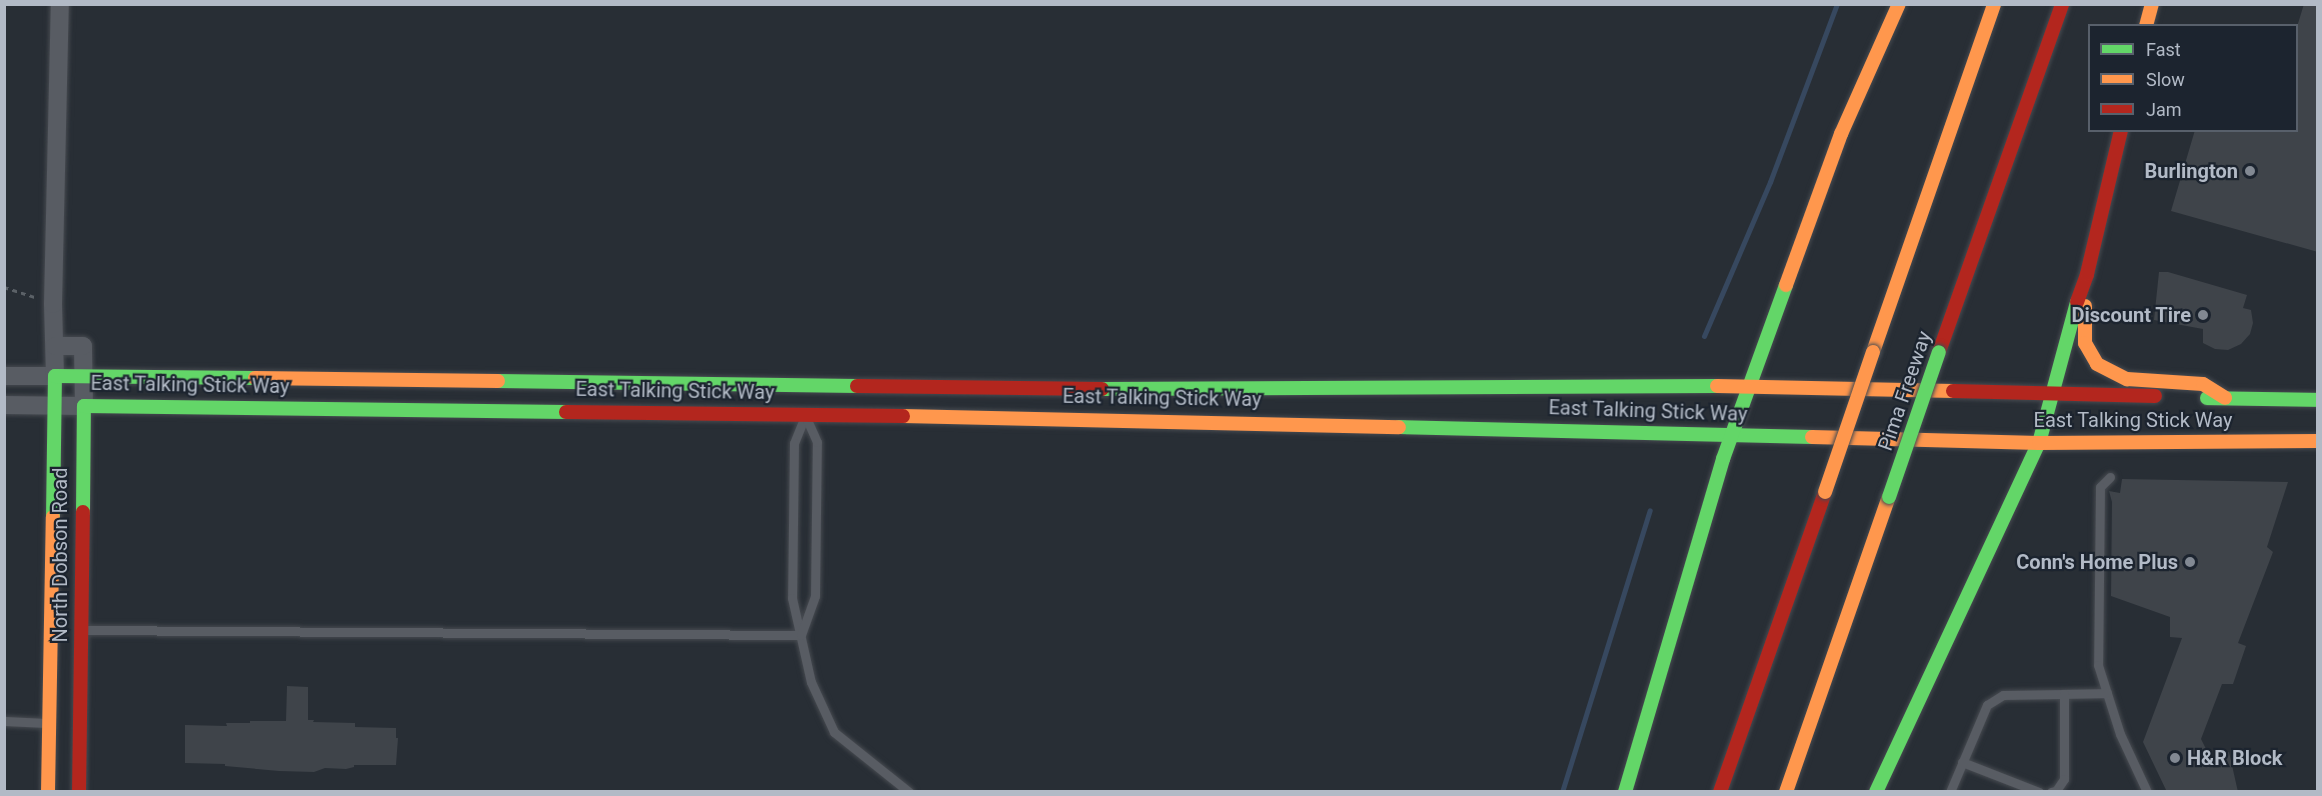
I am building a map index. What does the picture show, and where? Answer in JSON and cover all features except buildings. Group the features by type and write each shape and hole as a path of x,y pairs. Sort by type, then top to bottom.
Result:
{"main road":[{"path":"1625,792 1679,602 1724,459 1842,134 1899,4"},
{"path":"1720,792 1994,4"},
{"name":"Pima Freeway","path":"1786,792 2062,4"},
{"path":"2147,24 2152,4"},
{"path":"1876,792 2038,443 2054,392 2075,307 2087,274 2121,132"},
{"path":"2087,274 2084,336 2087,351 2097,364 2127,379 2203,384 2225,398"},
{"name":"East Talking Stick Way","path":"55,376 806,400 1733,437 2038,443 2318,441"},
{"name":"North Dobson Road","path":"48,792 55,376"},
{"name":"East Talking Stick Way","path":"84,406 806,400 1192,390 1750,386 2318,400"},
{"name":"North Dobson Road","path":"79,792 84,406"}],"street":[{"name":"North Dobson Road","path":"55,376 53,304 60,4"},
{"name":"North Dobson Road","path":"55,346 83,346 84,406"},
{"name":"East Talking Stick Way","path":"4,376 55,376"},
{"name":"East Talking Stick Way","path":"4,405 84,406"}],"lane":[{"path":"806,400 794,443 792,598 811,682 834,732 909,792"},
{"path":"801,635 815,596 818,442 806,400"},
{"path":"2110,477 2100,487 2098,665 2120,734 2147,792"},
{"path":"82,630 801,635"},
{"path":"1950,792 1987,705 2003,695 2107,693"},
{"path":"2051,792 2056,791 2064,780 2064,694"},
{"path":"4,721 49,723"},
{"path":"1962,762 2039,792"}],"path":[{"path":"4,287 53,304"}],"waterway":[{"path":"1704,336 1770,182 1837,4"},
{"path":"1562,792 1650,510"}],"traffic: fast":[{"path":"1625,792 1723,459 1786,285"},
{"path":"1876,792 2039,443 2077,302"},
{"path":"1889,497 1939,352"},
{"path":"53,517 55,376 255,378"},
{"path":"498,381 857,386"},
{"path":"1102,389 1717,386"},
{"path":"2207,398 2318,400"},
{"path":"83,512 84,406 566,412"},
{"path":"1399,427 1812,437"}],"traffic: slow":[{"path":"1786,285 1841,134 1899,4"},
{"path":"1873,352 1994,4"},
{"path":"2147,24 2152,4"},
{"path":"2085,306 2085,343 2097,364 2127,379 2203,384 2225,398"},
{"path":"1825,492 1873,352"},
{"path":"255,378 498,381"},
{"path":"1717,386 1953,391"},
{"path":"903,416 1399,427"},
{"path":"1812,437 2039,443 2318,441"},
{"path":"1786,792 1889,497"},
{"path":"48,792 53,517"}],"traffic: jam":[{"path":"1939,352 2062,4"},
{"path":"2077,302 2087,274 2121,132"},
{"path":"857,386 1102,389"},
{"path":"1953,391 2155,396"},
{"path":"566,412 903,416"},
{"path":"1720,792 1825,492"},
{"path":"79,792 83,512"}],"place":[{"name":"Burlington","path":"2250,171"},
{"name":"Discount Tire","path":"2203,315"},
{"name":"Conn's Home Plus","path":"2190,562"},
{"name":"H&R Block","path":"2175,758"}]}
